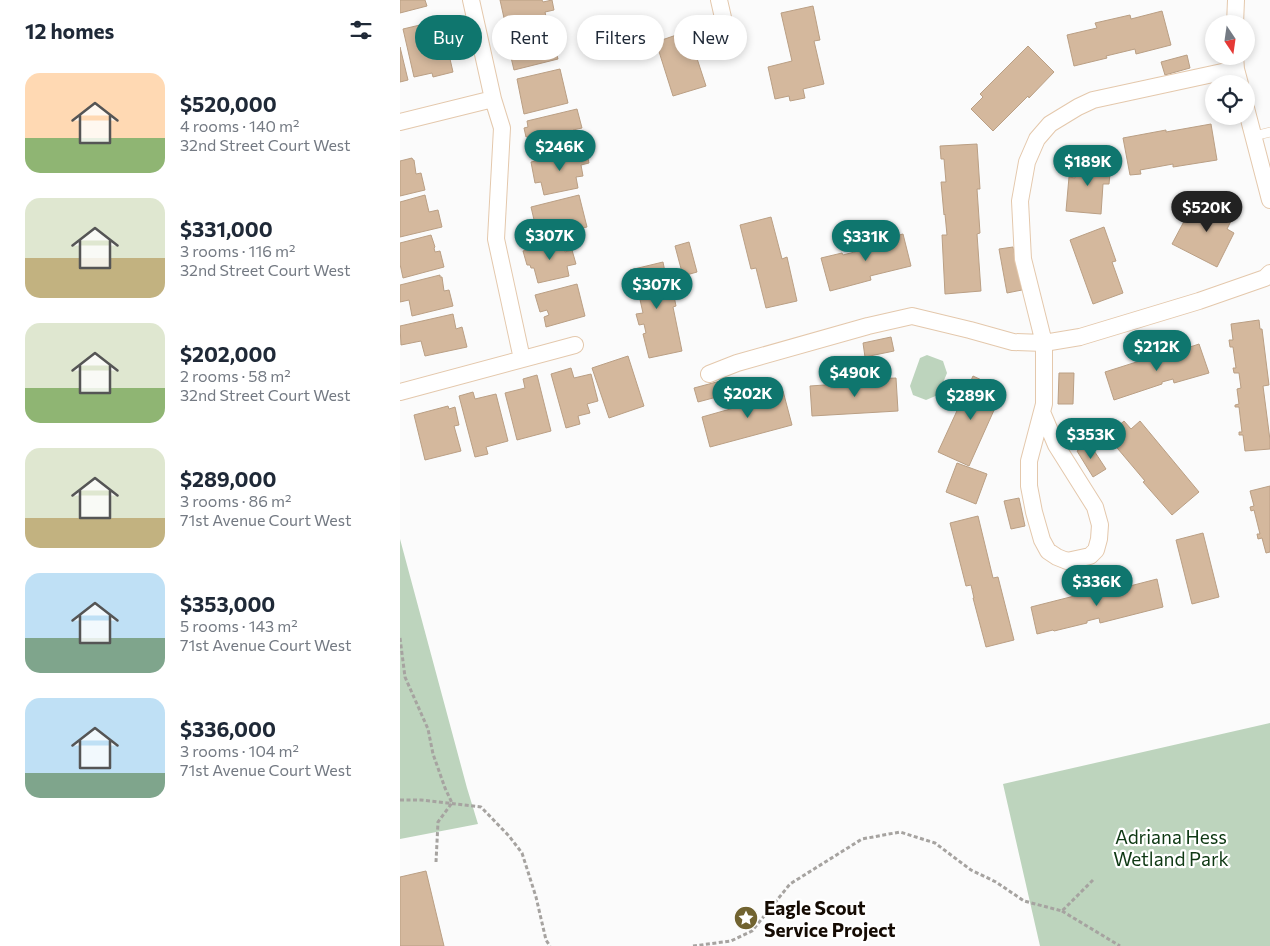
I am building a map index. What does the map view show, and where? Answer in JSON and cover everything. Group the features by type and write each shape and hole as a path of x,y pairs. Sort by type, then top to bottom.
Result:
{"street":[{"path":"471,0 493,99 502,128 496,239 522,359"},
{"path":"719,0 722,15"},
{"path":"1235,15 1236,0"},
{"path":"1042,412 1056,445 1095,507 1100,525 1099,539 1096,550 1090,556 1067,561 1057,558 1048,551 1042,540 1029,486 1029,462 1044,404 1044,343 1024,259 1020,201 1027,162 1037,139 1050,124 1078,107 1094,100 1237,70"},
{"path":"400,122 493,99"},
{"path":"1251,125 1270,200"},
{"path":"709,374 746,360 868,326 912,316 1013,342 1044,343 1080,337 1199,301 1265,278 1270,273"},
{"path":"400,392 575,345"}],"lane":[{"path":"1254,136 1270,132"}],"path":[{"path":"400,638 405,678 428,729 433,754 452,803"},
{"path":"400,800 421,800 482,807 505,831 522,853 536,897 546,940 550,946"},
{"path":"436,862 438,822 452,803"},
{"path":"693,946 731,941 752,931 790,884 862,839 900,832 935,843 972,870 996,882 1024,901 1062,911 1120,946"},
{"path":"1062,911 1093,880"}],"green space":[{"path":"927,355 943,361 947,373 938,395 926,400 913,395 910,386 920,358"},
{"path":"400,539 478,824 400,839"},
{"name":"Adriana Hess Wetland Park","path":"1270,723 1270,946 1040,946 1003,784"}],"building":[{"path":"400,0 425,0 427,6 400,13"},
{"path":"500,0 542,0 543,2 552,0 554,10 545,12 546,15 503,15"},
{"path":"813,6 820,40 814,41 824,84 803,89 805,98 790,101 789,96 775,99 768,67 792,61 781,13"},
{"path":"1162,11 1171,45 1136,54 1135,49 1074,66 1067,35 1097,28 1095,23 1130,15 1131,19"},
{"path":"415,26 415,60 450,60 453,72 433,77 432,73 414,77 403,29"},
{"path":"674,36 674,60 697,60 706,86 673,96 662,60 664,60 664,39"},
{"path":"1028,46 1054,72 993,131 971,109 983,97 980,94"},
{"path":"400,47 408,80 400,82"},
{"path":"1187,55 1190,68 1165,75 1161,62"},
{"path":"512,60 554,60 514,70"},
{"path":"560,69 568,103 524,114 517,79"},
{"path":"577,109 582,128 573,130 576,144 536,154 532,136 526,137 524,128 528,127 527,121"},
{"path":"1211,125 1217,160 1173,167 1173,164 1140,170 1141,174 1130,175 1123,138 1166,130 1166,132"},
{"path":"977,144 980,189 977,189 980,233 977,234 981,291 945,294 942,235 947,235 941,182 946,182 944,159 941,159 940,146"},
{"path":"586,150 589,163 581,165 583,176 576,177 578,188 544,195 541,182 535,183 531,162"},
{"path":"412,158 416,174 421,173 425,190 400,196 400,161"},
{"path":"1076,160 1111,163 1109,184 1103,184 1101,214 1066,211 1069,177 1075,178"},
{"path":"425,195 429,212 438,210 442,227 400,237 400,202"},
{"path":"579,195 587,227 533,240 529,225 535,224 531,207"},
{"path":"1215,197 1237,209 1227,229 1234,233 1217,267 1172,244 1190,210 1205,218"},
{"path":"771,217 782,259 787,257 797,301 766,308 756,268 751,269 740,225"},
{"path":"1104,227 1116,261 1112,262 1123,293 1093,304 1070,240"},
{"path":"903,234 911,266 870,276 871,280 830,291 821,258 862,250 860,245"},
{"path":"431,235 435,252 440,251 444,267 403,278 400,264 400,243"},
{"path":"562,241 565,252 572,250 576,264 567,266 569,276 538,283 534,268 527,265 523,251"},
{"path":"689,242 697,272 683,276 675,246"},
{"path":"1013,247 1022,290 1007,293 999,249"},
{"path":"663,262 668,287 672,286 676,306 673,307 682,351 649,358 643,334 646,333 644,324 639,325 636,314 643,313 639,295 636,296 630,270"},
{"path":"440,275 444,291 449,290 453,306 412,316 409,300 400,302 400,285"},
{"path":"577,284 585,316 546,327 544,317 549,315 547,310 540,312 535,295"},
{"path":"453,314 456,329 462,327 467,347 425,356 421,341 401,345 400,326"},
{"path":"1259,320 1260,329 1262,329 1269,385 1263,386 1270,449 1245,451 1243,435 1239,435 1239,432 1242,432 1239,407 1235,407 1235,405 1239,404 1237,389 1241,388 1239,373 1234,373 1233,368 1236,368 1233,347 1230,347 1229,340 1233,340 1231,324"},
{"path":"891,337 894,351 865,357 863,343"},
{"path":"1199,344 1209,373 1174,383 1173,379 1162,382 1162,384 1114,400 1105,372"},
{"path":"628,356 644,406 609,418 592,368"},
{"path":"571,368 574,378 591,374 598,401 587,404 590,413 578,416 580,424 566,428 551,374"},
{"path":"1059,373 1074,373 1073,404 1058,404"},
{"path":"537,375 551,431 517,440 505,393 525,388 523,379"},
{"path":"973,376 1003,390 969,466 938,452"},
{"path":"896,378 898,411 812,416 810,386 853,383 852,380"},
{"path":"724,380 728,394 698,402 694,388"},
{"path":"783,391 792,425 710,447 702,417 741,406 740,402"},
{"path":"473,392 475,399 496,394 508,441 486,447 488,454 475,457 459,396"},
{"path":"448,406 449,409 455,407 459,425 454,426 461,451 425,460 414,415"},
{"path":"1124,421 1131,429 1140,421 1199,492 1172,515 1107,436"},
{"path":"1089,443 1106,469 1093,477 1077,451"},
{"path":"957,463 987,474 976,504 946,492"},
{"path":"1270,486 1270,552 1266,553 1262,538 1258,539 1257,534 1260,534 1254,510 1251,511 1250,507 1254,506 1250,491"},
{"path":"1019,498 1025,526 1011,529 1004,501"},
{"path":"978,516 993,578 998,577 1014,640 986,647 971,585 966,586 950,523"},
{"path":"1203,533 1219,597 1192,604 1176,540"},
{"path":"1157,579 1163,607 1100,623 1099,618 1087,621 1087,623 1037,634 1031,607 1094,591 1095,595"},
{"path":"426,871 444,946 400,946 400,877"}],"place":[{"name":"Eagle Scout Service Project","path":"746,918"}]}
